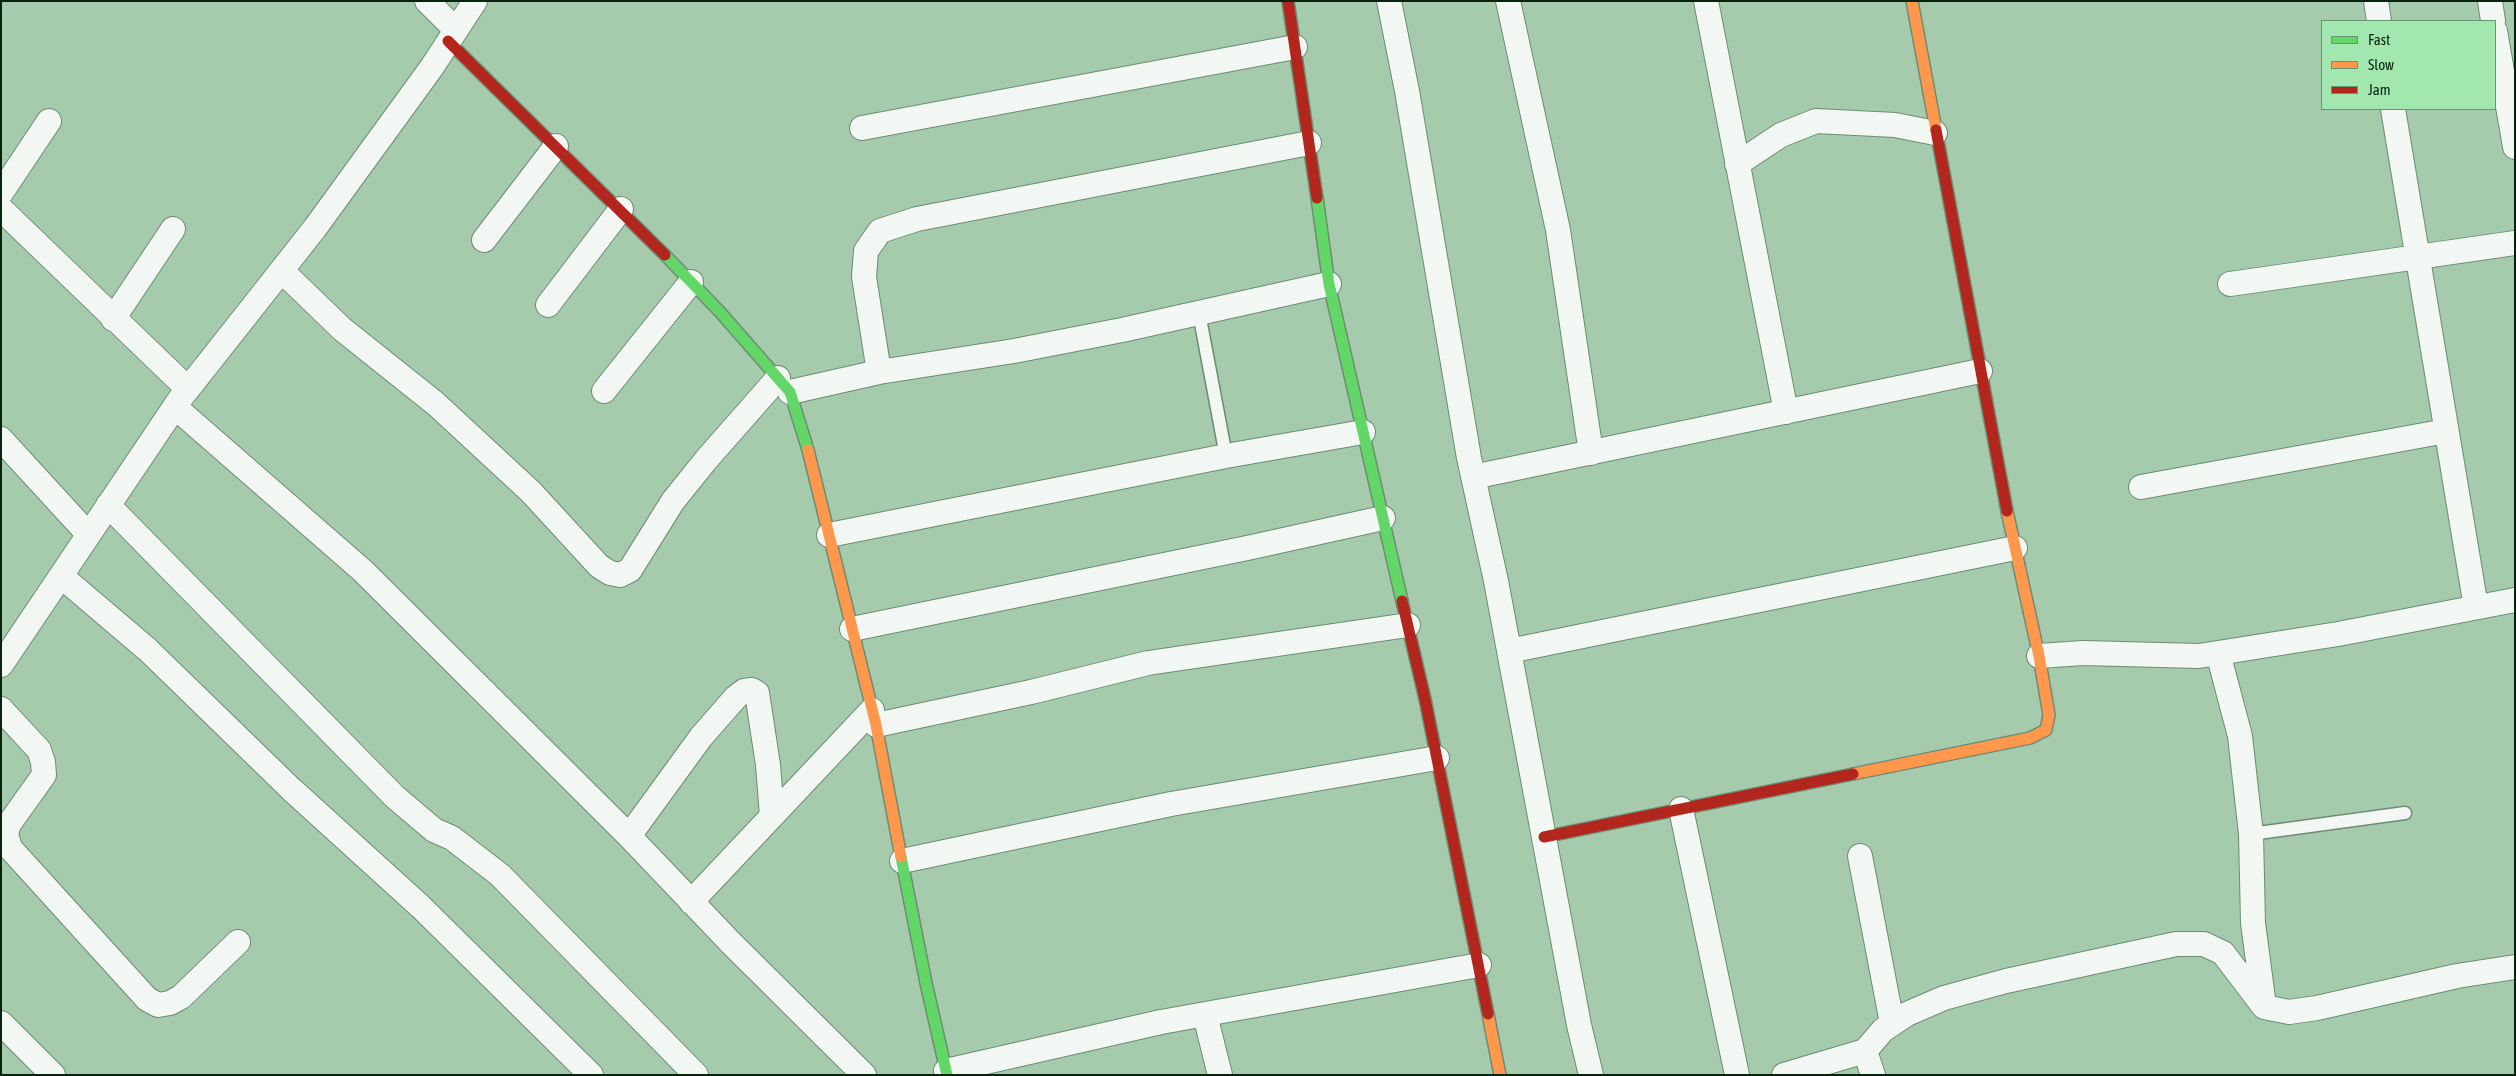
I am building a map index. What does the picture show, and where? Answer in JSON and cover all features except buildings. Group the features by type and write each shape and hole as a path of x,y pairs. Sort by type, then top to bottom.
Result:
{"street":[{"path":"427,1 451,35 556,146 621,209 691,282 784,385 829,535 874,717 941,1071 1161,1022 1479,966"},
{"path":"1,665 181,398 282,271 432,66 475,1"},
{"path":"1288,1 1329,284 1437,758 1500,1075"},
{"path":"1389,1 1407,91 1473,477 1509,651 1591,1075"},
{"path":"1508,1 1558,230 1590,453"},
{"path":"1706,1 1786,412"},
{"path":"1544,837 2030,738 2046,730 2050,715 1980,370 1912,1"},
{"path":"2376,1 2379,20"},
{"path":"2490,1 2493,20"},
{"path":"2496,37 2515,147"},
{"path":"862,128 1295,47"},
{"path":"2393,110 2476,608"},
{"path":"1,193 50,121"},
{"path":"1737,164 1781,135 1816,121 1895,125 1935,133"},
{"path":"880,372 864,277 866,251 880,231 916,219 1309,143"},
{"path":"484,240 556,146"},
{"path":"1,209 113,319 181,398 363,571 629,836 691,902 864,1075"},
{"path":"548,305 621,209"},
{"path":"113,319 173,229"},
{"path":"2230,284 2417,259 2515,243"},
{"path":"282,271 342,329 444,411 531,492 599,566 610,574 620,575 630,570 674,501 700,466 784,385 1014,352 1329,284"},
{"path":"604,391 691,282"},
{"path":"1473,477 1980,370"},
{"path":"2141,487 2446,430"},
{"path":"829,535 1226,456 1363,432"},
{"path":"1,439 88,534"},
{"path":"108,505 395,797 434,830 452,838 500,875 696,1075"},
{"path":"852,629 1176,563 1383,518"},
{"path":"1509,651 2015,548"},
{"path":"61,576 148,650 291,789 421,907 591,1075"},
{"path":"2039,656 2083,652 2199,656 2338,634 2515,600"},
{"path":"691,902 772,816 874,717 1031,692 1148,663 1408,625"},
{"path":"2218,653 2240,736 2251,834 2253,923 2264,1007"},
{"path":"629,836 701,737 736,697 744,691 752,690 757,693 768,765 772,816"},
{"path":"1,709 39,750 43,762 44,775 9,824 6,834 10,848 147,999 158,1005 175,1000 238,942"},
{"path":"902,861 1171,804 1437,758"},
{"path":"1681,809 1737,1075"},
{"path":"1860,856 1892,1023"},
{"path":"1784,1075 1865,1052 1882,1030 1892,1023 1907,1014 1944,998 2006,981 2176,944 2204,944 2224,953 2264,1007 2289,1012 2317,1008 2457,976 2515,967"},
{"path":"1206,1015 1220,1075"},
{"path":"1,1023 53,1075"},
{"path":"1865,1052 1873,1075"}],"lane":[{"path":"1199,313 1226,456"},
{"path":"2251,834 2405,813"}],"traffic: fast":[{"path":"1317,198 1329,284 1402,601"},
{"path":"665,255 720,312 790,392 808,450"},
{"path":"901,857 926,983 947,1075"}],"traffic: slow":[{"path":"1912,1 1936,130"},
{"path":"808,450 876,725 901,857"},
{"path":"1853,774 2030,738 2046,730 2049,715 2039,656 2007,511"},
{"path":"1488,1014 1500,1075"}],"traffic: jam":[{"path":"1288,1 1317,198"},
{"path":"448,41 665,255"},
{"path":"1936,130 2007,511"},
{"path":"1402,601 1425,699 1488,1014"},
{"path":"1544,837 1853,774"}]}
